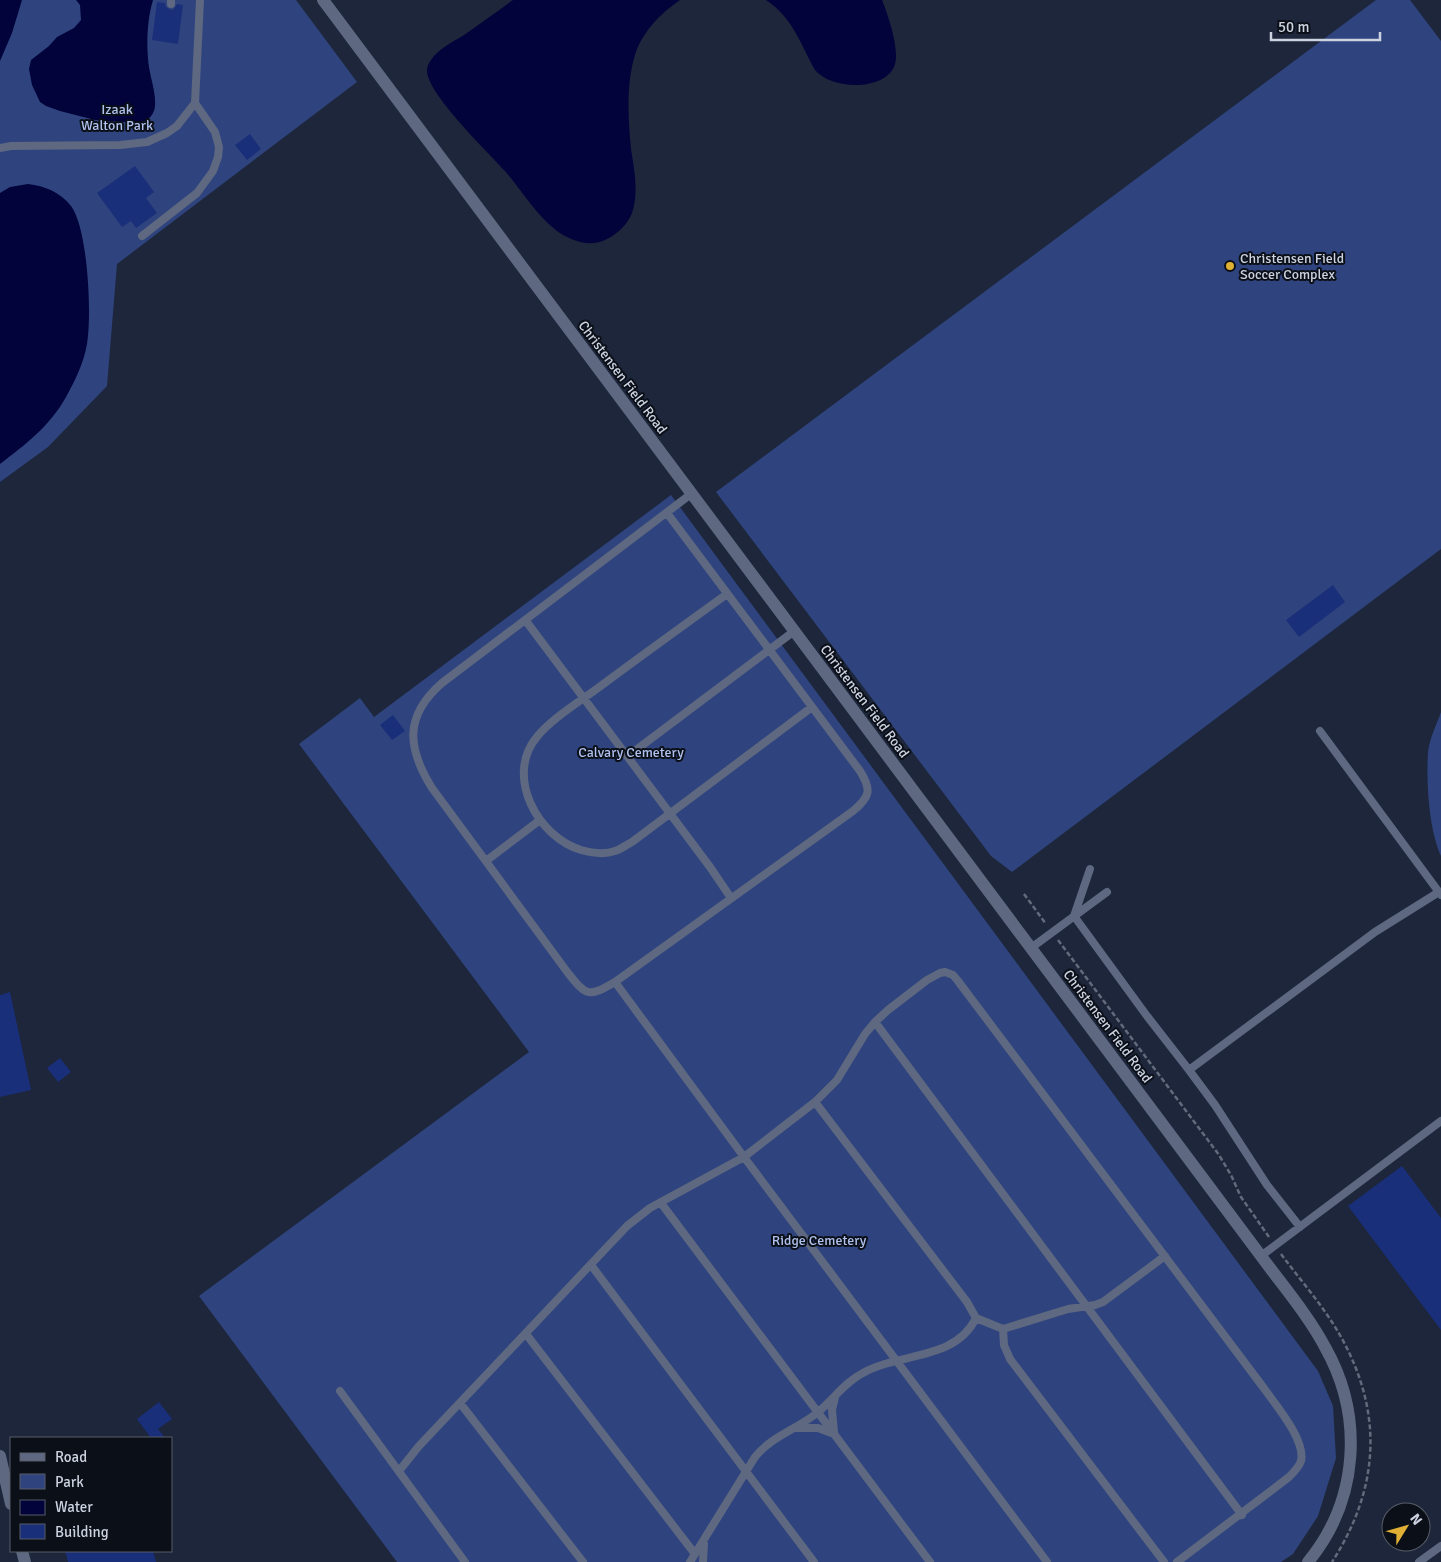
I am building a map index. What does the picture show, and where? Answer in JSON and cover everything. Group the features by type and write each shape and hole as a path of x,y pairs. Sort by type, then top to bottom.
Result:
{"street":[{"name":"Christensen Field Road","path":"322,0 1310,1322 1328,1352 1344,1392 1352,1436 1350,1470 1343,1500 1329,1532 1308,1562"},
{"path":"0,1456 10,1500"}],"lane":[{"path":"0,148 11,146 120,145 142,143 167,133 187,115 196,103 200,0"},
{"path":"142,236 197,193 213,172 218,157 217,139 215,132 196,103"},
{"path":"667,513 864,778 868,791 863,803 853,811 615,982 593,993 582,990 425,776 414,751 412,730 421,707 438,686 691,494"},
{"path":"727,594 585,698 537,736 528,751 524,771 525,788 540,820 555,836 574,848 600,853 615,851 624,847 812,707"},
{"path":"526,621 628,756 731,898"},
{"path":"628,756 793,632"},
{"path":"1189,1070 1375,932 1440,894 1320,731"},
{"path":"486,861 540,820"},
{"path":"1074,916 1090,869"},
{"path":"1031,948 1107,892"},
{"path":"1074,916 1215,1105 1266,1185 1300,1227"},
{"path":"399,1470 627,1226 640,1215 744,1157 815,1102 837,1080 865,1034 875,1022 927,980 945,972 953,975 1165,1256 1281,1412 1293,1431 1301,1452 1301,1461 1294,1473 1275,1490 1177,1562"},
{"path":"615,982 1047,1562"},
{"path":"875,1022 1242,1514"},
{"path":"815,1102 967,1302 976,1318 1003,1329 1068,1309 1103,1302 1165,1256"},
{"path":"1261,1256 1440,1123"},
{"path":"661,1203 930,1562"},
{"path":"591,1265 814,1562"},
{"path":"690,1562 762,1448 817,1413 856,1377 878,1366 939,1349 953,1343 967,1334 976,1318"},
{"path":"1003,1329 1004,1344 1010,1359 1164,1562"},
{"path":"526,1334 695,1554"},
{"path":"878,1366 885,1355 886,1348"},
{"path":"340,1391 465,1562"},
{"path":"834,1434 832,1410 835,1397"},
{"path":"460,1403 583,1562"},
{"path":"795,1428 818,1428 834,1434"},
{"path":"703,1562 704,1540"},
{"path":"1419,1562 1441,1546"}],"green space":[{"name":"Izaak Walton Park","path":"0,0 296,0 357,82 117,264 107,386 48,447 0,482"},
{"name":"Christensen Field Soccer Complex","path":"1376,0 1410,0 1441,41 1441,549 1012,872 991,856 716,492"},
{"name":"Ridge Cemetery","path":"671,495 1318,1371 1333,1406 1336,1458 1318,1516 1293,1554 1281,1562 397,1562 199,1296 529,1052 299,744 360,698 374,717"},
{"path":"1441,712 1441,856 1431,819 1427,764 1430,742"}],"water":[{"path":"0,0 22,0 12,33 0,61"},
{"path":"76,0 153,0 148,24 148,50 155,106 152,115 146,120 140,123 95,120 60,111 40,102 32,85 29,69 31,60 57,37 74,28 81,20 80,5"},
{"path":"513,0 680,0 666,11 647,31 635,55 630,78 628,102 635,181 634,205 625,225 615,234 601,242 587,243 574,240 562,235 549,225 505,171 447,107 429,80 428,66 438,52"},
{"path":"766,0 882,0 895,43 896,60 894,67 888,75 879,81 868,84 843,84 822,76 815,70 789,23"},
{"path":"28,184 40,186 57,193 67,201 77,217 85,252 89,294 87,344 73,384 60,407 45,426 19,450 0,464 0,193 10,187"}],"building":[{"path":"157,2 165,3 166,7 171,10 177,4 183,5 178,44 152,40"},
{"path":"250,134 261,149 247,160 235,145"},
{"path":"135,166 154,192 146,198 157,213 136,228 131,221 122,227 97,193"},
{"path":"1333,585 1345,602 1299,637 1286,620"},
{"path":"393,715 405,731 392,740 380,725"},
{"path":"10,992 31,1090 0,1097 0,995"},
{"path":"60,1058 71,1072 58,1082 47,1068"},
{"path":"1402,1166 1441,1218 1441,1330 1348,1206"},
{"path":"159,1402 172,1419 158,1429 164,1437 150,1437 137,1419"},
{"path":"65,1552 153,1552 156,1562 68,1562"}],"place":[{"name":"Christensen Field Soccer Complex","path":"1230,266"}],"park label":[{"name":"Calvary Cemetery","path":"631,752"}]}
